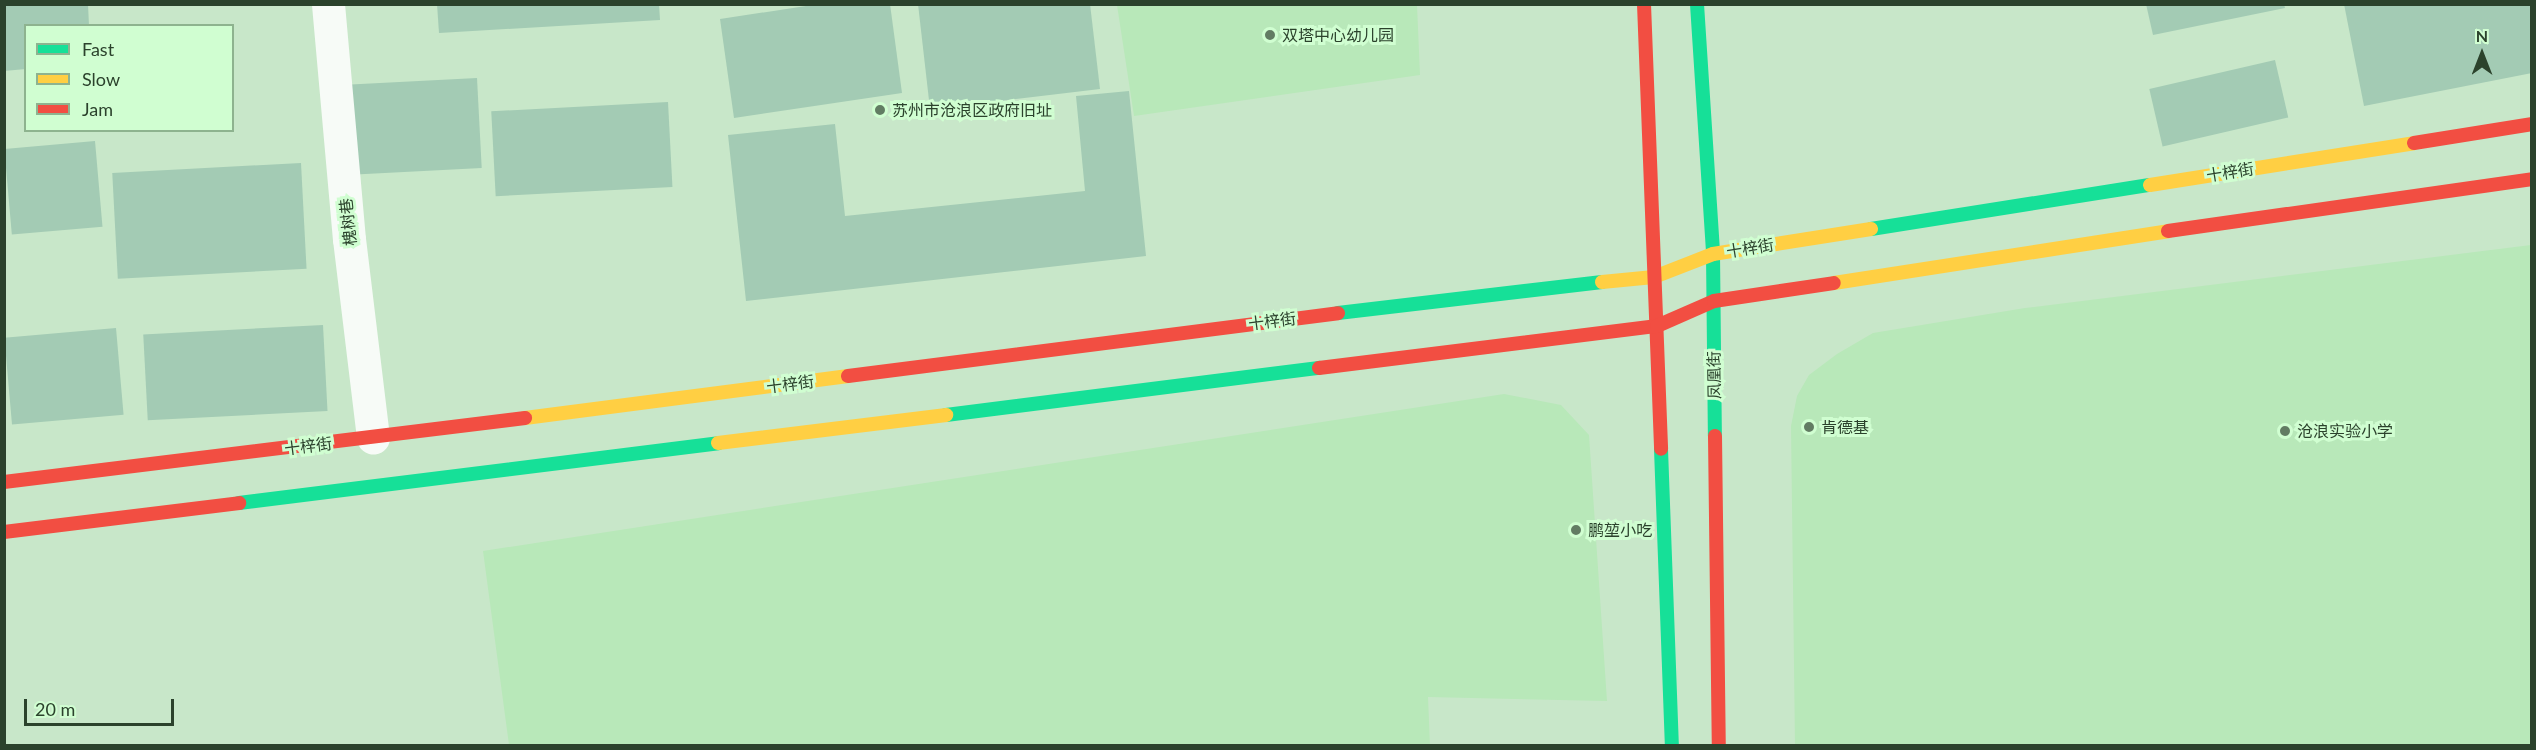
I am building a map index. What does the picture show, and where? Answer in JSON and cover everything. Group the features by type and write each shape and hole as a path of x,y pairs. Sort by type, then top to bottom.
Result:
{"main road":[{"path":"1644,4 1672,746"},
{"name":"凤凰街","path":"1697,4 1713,254 1719,746"},
{"name":"十梓街","path":"4,482 373,438 1458,297 1654,277 1713,254 2532,124"},
{"path":"4,531 1657,326 1714,301 2369,200 2532,179"}],"street":[{"name":"槐树巷","path":"328,4 349,239 373,438"}],"shaded area":[{"name":"双塔中心幼儿园","path":"1117,5 1417,5 1420,75 1134,116"},
{"name":"沧浪实验小学","path":"2531,245 2531,745 1795,745 1791,426 1797,396 1809,375 1837,354 1873,333 2025,308"},
{"path":"1504,394 1561,405 1589,435 1607,701 1428,697 1430,746 509,745 483,551"}],"building":[{"path":"4,4 88,4 89,24 24,24 24,69 4,71"},
{"path":"437,4 659,4 660,20 439,33"},
{"path":"819,4 890,4 902,93 734,118 720,19"},
{"path":"918,4 1090,4 1100,89 930,109"},
{"path":"2146,4 2284,4 2285,8 2153,35"},
{"path":"2344,4 2532,4 2532,73 2364,106"},
{"path":"2275,60 2288,117 2163,147 2149,89"},
{"path":"477,78 482,168 346,175 341,85"},
{"path":"1129,91 1146,256 746,301 728,135 835,124 845,216 1085,191 1076,96"},
{"path":"668,102 672,187 496,196 491,111"},
{"path":"95,141 102,227 12,235 4,149"},
{"path":"301,163 307,269 118,279 112,173"},
{"path":"323,325 328,411 148,420 143,334"},
{"path":"116,328 124,415 12,424 4,338"}],"traffic: fast":[{"path":"1697,4 1713,254 1715,436"},
{"path":"1871,229 2150,185"},
{"path":"1338,313 1602,282"},
{"path":"946,415 1319,368"},
{"path":"239,503 718,443"},
{"path":"1661,449 1672,746"}],"traffic: slow":[{"path":"2150,185 2414,143"},
{"path":"1602,282 1654,277 1713,254 1871,229"},
{"path":"1834,283 2168,231"},
{"path":"525,418 848,376"},
{"path":"718,443 946,415"}],"traffic: jam":[{"path":"1644,4 1661,449"},
{"path":"2414,143 2532,124"},
{"path":"2168,231 2532,179"},
{"path":"1319,368 1657,326 1714,301 1834,283"},
{"path":"848,376 1338,313"},
{"path":"4,482 525,418"},
{"path":"1715,436 1719,746"},
{"path":"4,532 239,503"}],"place":[{"name":"双塔中心幼儿园","path":"1270,35"},
{"name":"苏州市沧浪区政府旧址","path":"880,110"},
{"name":"肯德基","path":"1809,427"},
{"name":"沧浪实验小学","path":"2285,431"},
{"name":"鹏堃小吃","path":"1576,530"}]}
